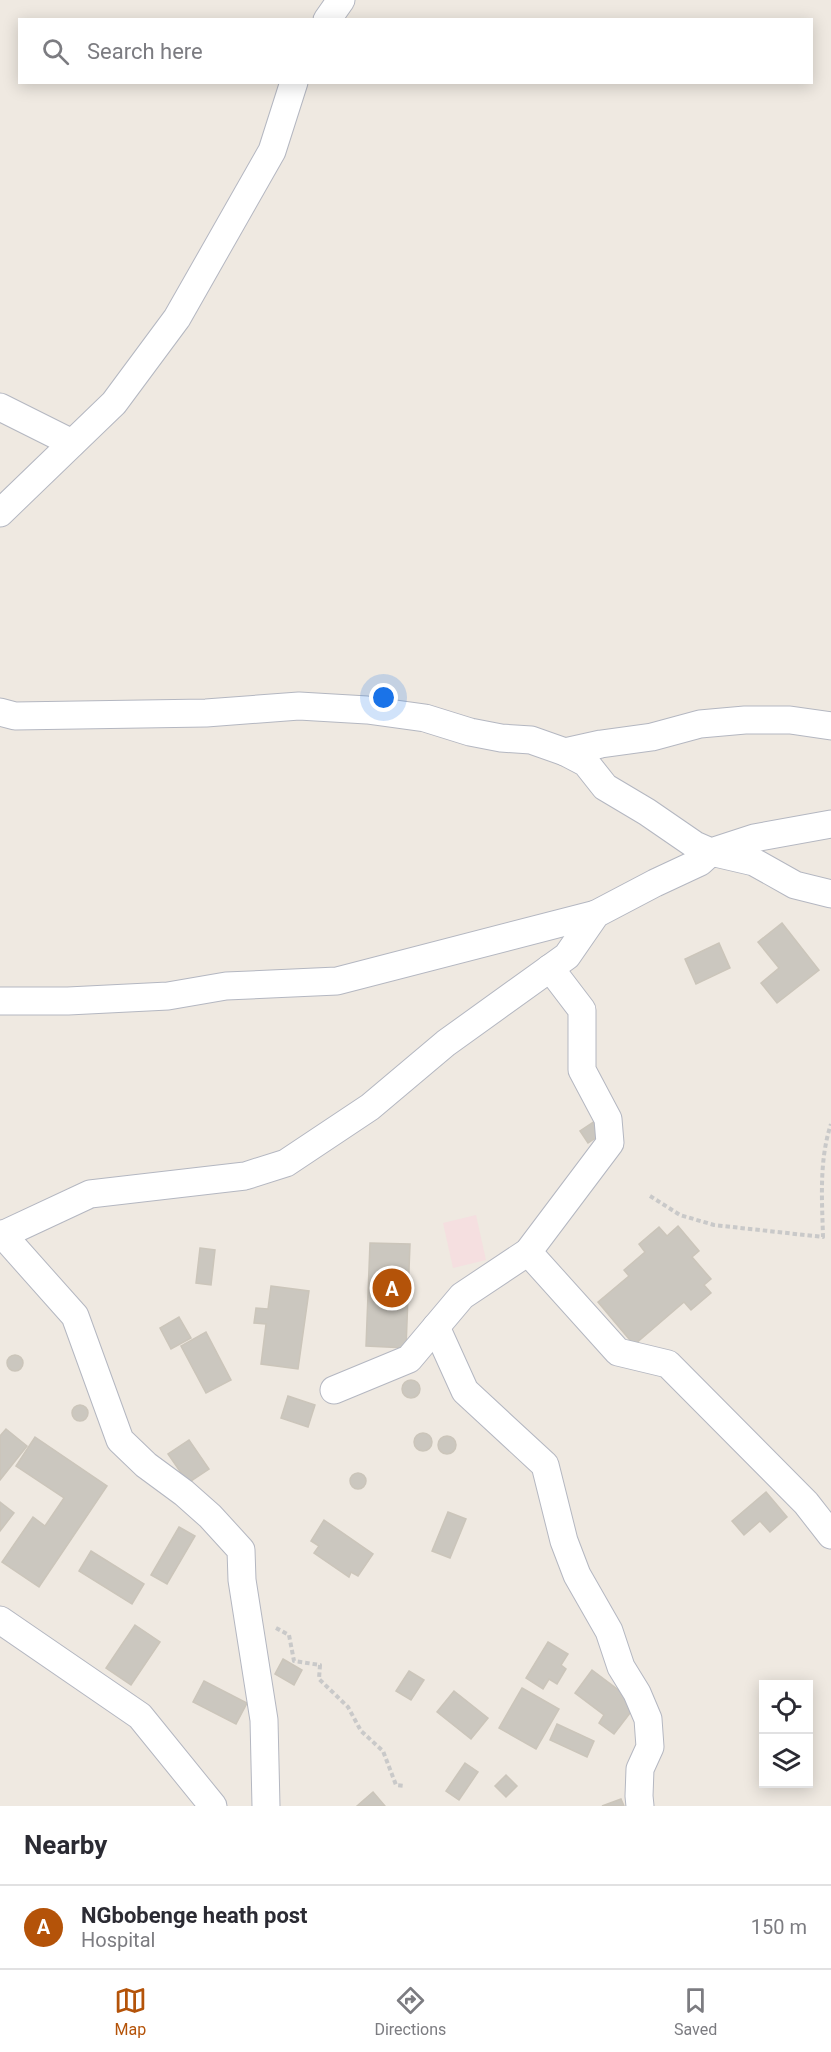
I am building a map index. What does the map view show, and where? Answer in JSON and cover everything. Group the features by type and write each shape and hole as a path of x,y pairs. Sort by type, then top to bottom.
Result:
{"street":[{"path":"328,18 341,0"},
{"path":"0,513 114,403 177,318 272,151 293,84"},
{"path":"0,407 72,443"},
{"path":"0,712 15,716 206,713 299,706 367,710 424,718 470,732 501,738 531,740 565,752 586,764 605,787 647,812 694,845 711,852 754,862 795,885 831,894"},
{"path":"565,752 652,737 700,724 745,720 790,720 831,726"},
{"path":"0,1001 168,996 226,986 337,981 596,914 700,862 711,852 754,838 831,824"},
{"path":"266,1806 264,1720 242,1580 241,1550 210,1516 184,1493 146,1466 120,1440 75,1316 1,1235 90,1194 245,1176 286,1163 370,1107 446,1042 567,956 596,914"},
{"path":"334,1390 409,1359 462,1296 528,1252 610,1143 608,1119 582,1070 582,1010 550,968"},
{"path":"528,1252 618,1352 668,1364 806,1503 824,1525 831,1550"},
{"path":"436,1327 465,1391 544,1465 564,1541 577,1575 609,1631 621,1667 648,1719 650,1747 640,1769 640,1806"},
{"path":"0,1620 141,1716 213,1806"}],"path":[{"path":"650,1197 680,1215 714,1225 824,1237 821,1188 825,1141 831,1124"},
{"path":"272,1626 289,1635 294,1660 320,1665 319,1679 348,1707 361,1731 383,1751 396,1785 405,1785"}],"shaded area":[{"path":"476,1215 486,1260 453,1268 443,1223"}],"building":[{"path":"782,923 819,970 777,1003 761,983 779,968 758,942"},
{"path":"719,943 730,968 696,984 685,959"},
{"path":"595,1121 603,1133 588,1143 580,1131"},
{"path":"678,1226 699,1251 692,1257 711,1279 704,1285 711,1293 691,1310 684,1302 634,1345 598,1302 629,1276 624,1270 645,1252 639,1244 659,1227 667,1236"},
{"path":"370,1243 410,1244 406,1348 366,1346"},
{"path":"200,1248 215,1250 211,1285 196,1283"},
{"path":"271,1286 309,1291 298,1369 261,1364 266,1324 254,1323 256,1308 268,1309"},
{"path":"179,1317 191,1338 171,1349 160,1328"},
{"path":"206,1332 231,1380 206,1393 181,1346"},
{"path":"12,1355 18,1355 23,1363 21,1369 12,1371 7,1366 7,1360"},
{"path":"411,1380 417,1383 420,1389 417,1395 411,1398 405,1395 402,1389 405,1383"},
{"path":"288,1396 315,1405 308,1427 281,1418"},
{"path":"77,1405 83,1405 88,1413 86,1419 77,1421 72,1416 72,1410"},
{"path":"6,1429 27,1446 0,1480 0,1436"},
{"path":"423,1433 429,1436 432,1442 429,1448 423,1451 417,1448 414,1442 417,1436"},
{"path":"447,1436 453,1439 456,1445 453,1451 447,1454 441,1451 438,1445 441,1439"},
{"path":"35,1437 107,1486 39,1587 2,1562 33,1517 45,1526 64,1498 16,1466"},
{"path":"189,1440 209,1469 188,1483 168,1454"},
{"path":"355,1473 361,1473 366,1481 364,1487 355,1489 350,1484 350,1478"},
{"path":"766,1492 787,1517 770,1532 760,1521 744,1535 732,1521"},
{"path":"0,1502 14,1513 0,1531"},
{"path":"448,1512 466,1519 450,1558 432,1551"},
{"path":"324,1520 373,1554 358,1576 351,1572 349,1577 314,1553 319,1546 311,1541"},
{"path":"179,1527 195,1536 167,1584 151,1575"},
{"path":"91,1551 144,1584 132,1604 79,1571"},
{"path":"135,1625 160,1642 131,1685 106,1668"},
{"path":"548,1642 568,1654 561,1665 566,1669 557,1684 549,1679 543,1689 526,1678"},
{"path":"283,1659 302,1670 294,1685 275,1674"},
{"path":"592,1670 637,1704 614,1734 599,1723 604,1715 575,1693"},
{"path":"409,1671 424,1680 411,1700 396,1691"},
{"path":"204,1681 247,1703 236,1724 193,1702"},
{"path":"522,1688 559,1709 536,1749 499,1728"},
{"path":"454,1691 488,1718 471,1739 437,1712"},
{"path":"557,1724 594,1741 587,1757 550,1740"},
{"path":"465,1763 478,1772 459,1800 446,1791"},
{"path":"506,1775 517,1786 506,1797 495,1786"},
{"path":"373,1792 385,1806 357,1806"},
{"path":"621,1799 624,1806 602,1806"}],"place":[{"name":"NGbobenge heath post","path":"392,1288"}]}
